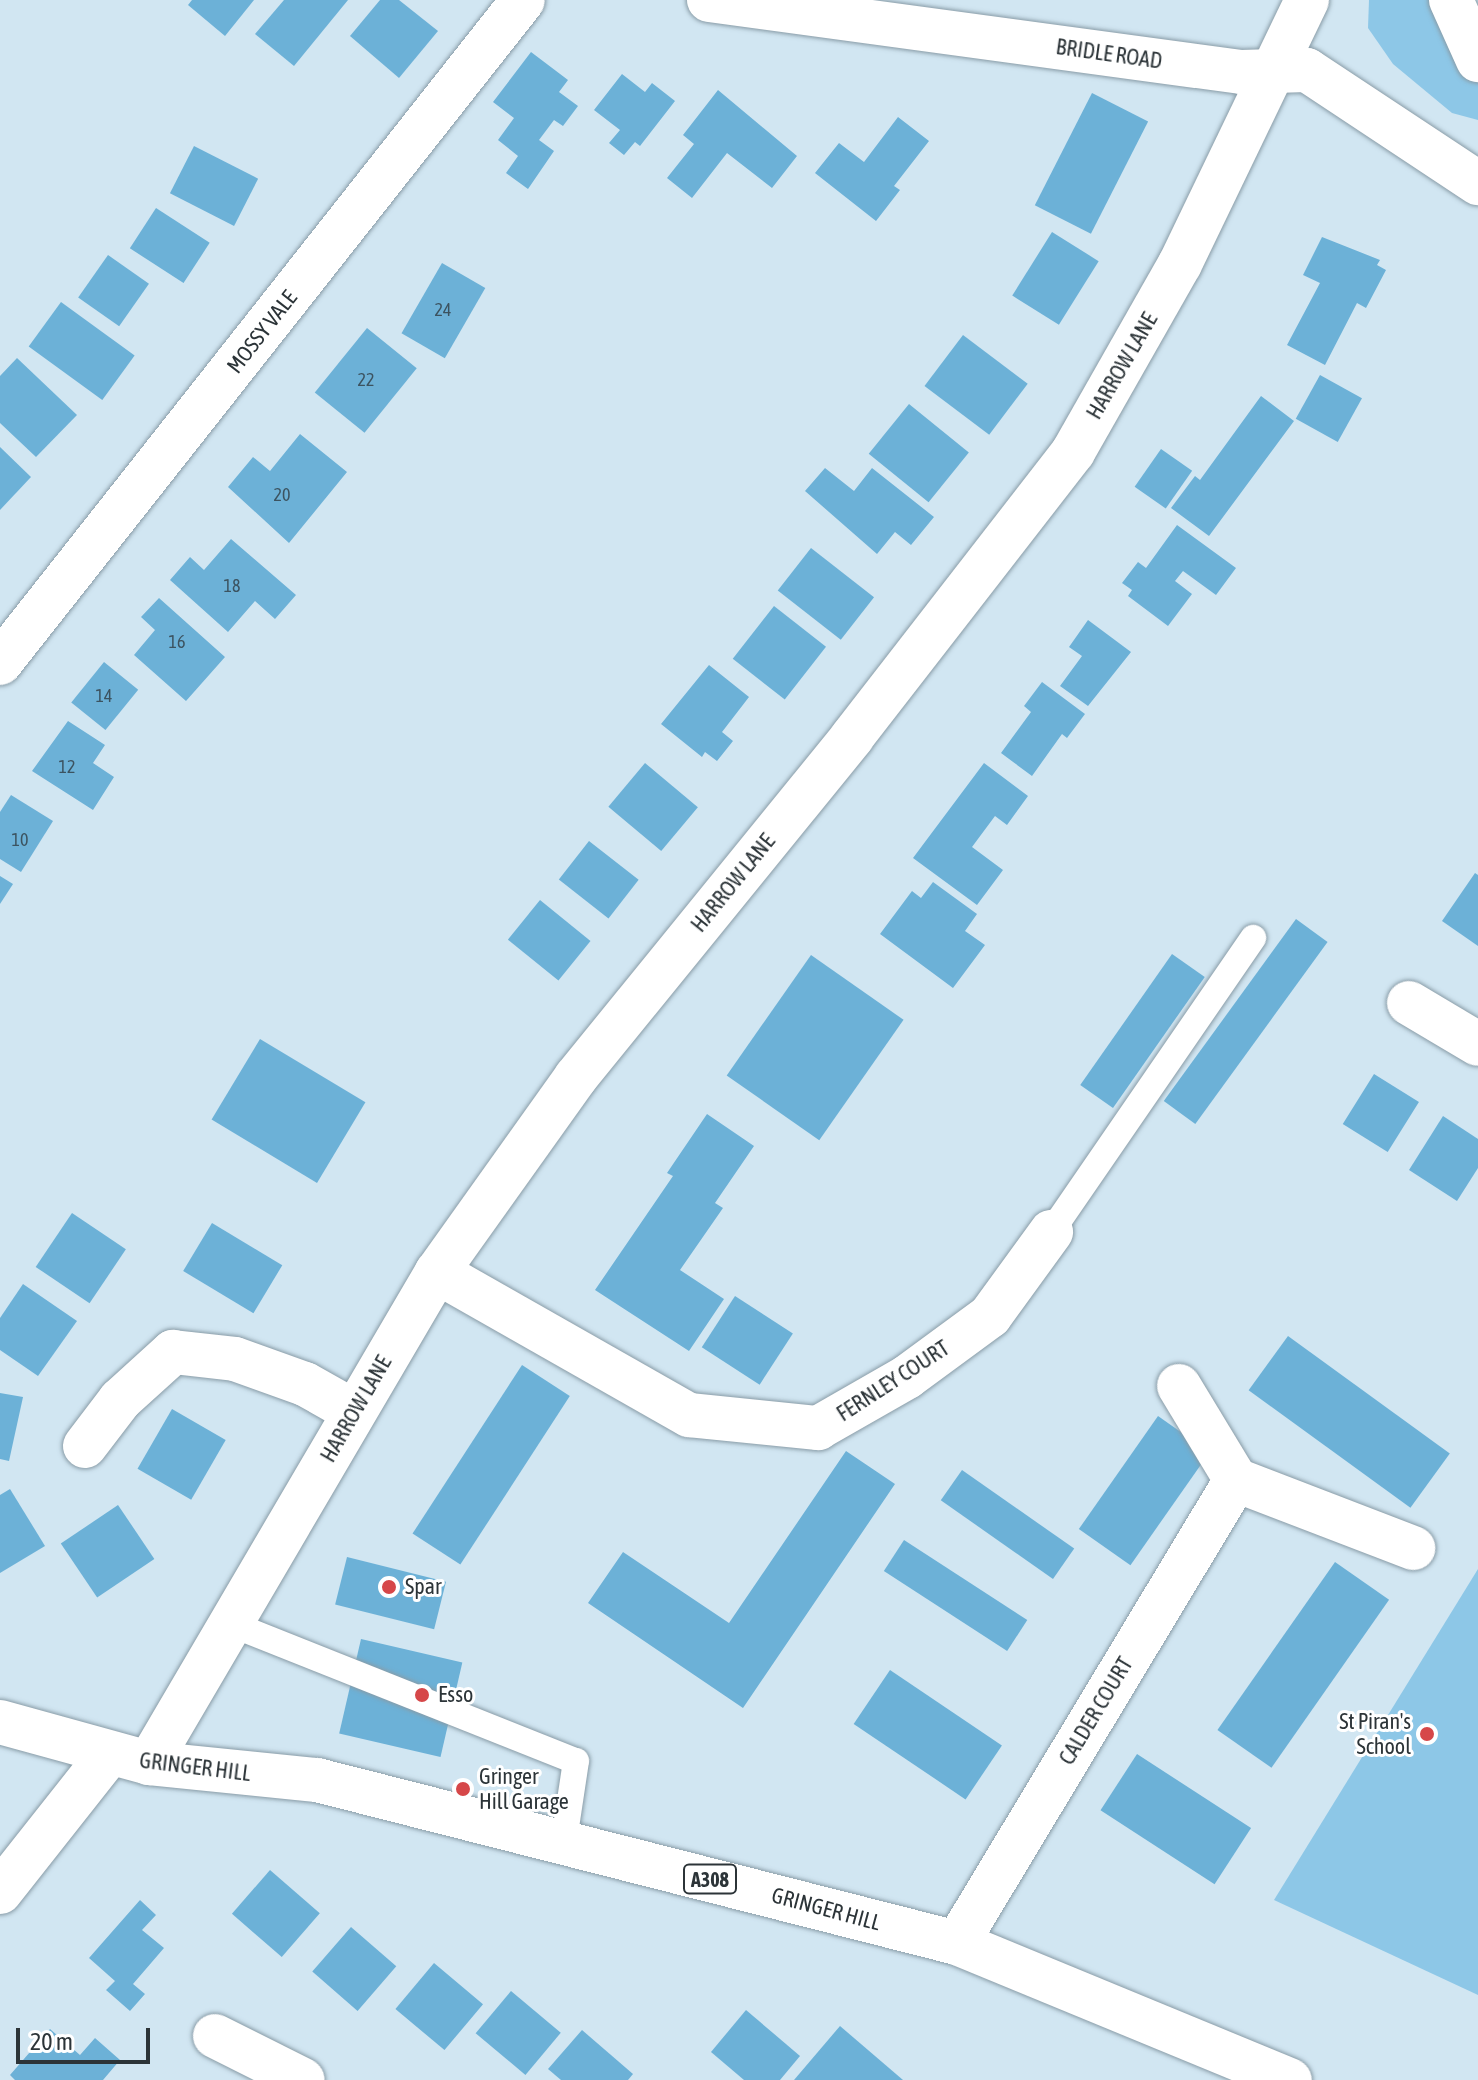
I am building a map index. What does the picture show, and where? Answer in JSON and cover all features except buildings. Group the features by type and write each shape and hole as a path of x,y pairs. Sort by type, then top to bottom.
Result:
{"street":[{"name":"MOSSY VALE","path":"0,663 523,0"},
{"name":"BRIDLE ROAD","path":"709,0 1241,72 1307,70 1478,183"},
{"name":"HARROW LANE","path":"0,1892 129,1758 231,1624 437,1272 576,1077 852,737 1073,452 1180,264 1307,0"},
{"path":"1451,0 1478,60"},
{"path":"1409,1003 1478,1044"},
{"name":"FERNLEY COURT","path":"437,1272 689,1415 818,1428 907,1377 990,1316 1051,1232"},
{"path":"85,1446 120,1400 173,1352 235,1359 305,1384 353,1411"},
{"path":"1179,1386 1236,1480 1413,1548"},
{"name":"CALDER COURT","path":"957,1943 1236,1480"},
{"name":"A308","path":"0,1722 129,1758"},
{"name":"GRINGER HILL","path":"129,1758 317,1780 564,1840 957,1943 1290,2080"},
{"path":"215,2036 303,2080"}],"lane":[{"path":"1051,1232 1253,938"},
{"path":"231,1624 576,1761 564,1840"}],"shaded area":[{"path":"1369,0 1461,0 1478,47 1478,120 1452,113 1393,64 1368,28"},
{"name":"St Piran's School","path":"1478,1569 1478,1995 1274,1900"}],"place":[{"name":"Spar","path":"389,1587"},
{"name":"Esso","path":"422,1695"},
{"name":"St Piran's School","path":"1427,1734"},
{"name":"Gringer Hill Garage","path":"463,1789"}]}
